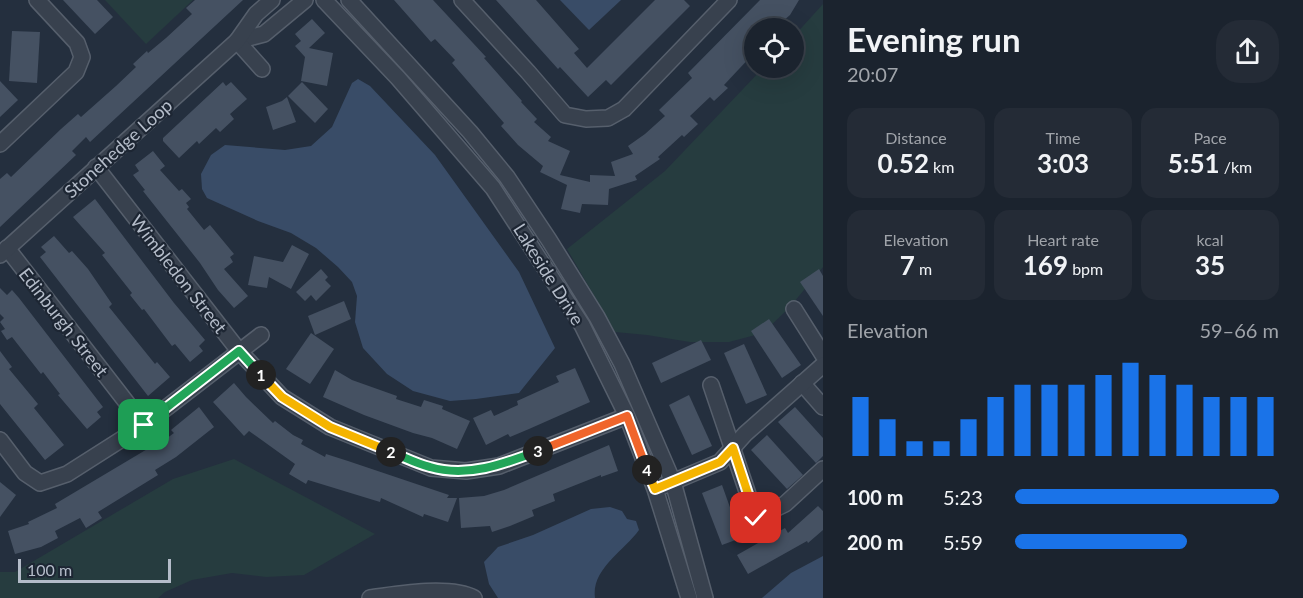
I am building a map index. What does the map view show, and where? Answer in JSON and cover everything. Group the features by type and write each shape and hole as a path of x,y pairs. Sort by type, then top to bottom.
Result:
{"street":[{"path":"0,144 76,72 82,57 77,43 37,0"},
{"name":"Stonehedge Loop","path":"4,252 96,166 237,42 256,14 272,0"},
{"name":"Stonehedge Loop","path":"237,42 264,34 305,0"},
{"name":"Lakeside Drive","path":"324,0 398,78 494,188 582,326 627,416 655,489 689,598"},
{"name":"Lakeside Drive","path":"348,0 470,132 507,177 597,317 622,364 672,483 705,598"},
{"path":"462,0 565,115 586,119 608,118 624,109 729,0"},
{"path":"237,42 262,69"},
{"name":"Wimbledon Street","path":"96,166 239,351 282,397 330,427 431,468 466,471 499,466 627,416"},
{"name":"Edinburgh Street","path":"4,252 144,425"},
{"path":"794,309 823,355"},
{"path":"0,440 25,473 40,483 67,474 144,425 261,335"},
{"path":"655,489 720,462 745,434 823,365"},
{"path":"802,383 823,407"},
{"path":"711,385 756,518 784,504 823,469"},
{"path":"370,598 451,591 474,598"}],"green space":[{"path":"105,0 193,0 146,44"},
{"path":"823,4 823,267 789,308 763,333 729,342 690,342 615,332 567,249 665,171 753,78 804,78 804,25"},
{"path":"234,459 375,534 304,575 266,577 232,573 192,580 165,592 158,598 0,598 0,572 15,572 173,479"}],"water":[{"path":"560,0 621,0 589,30"},
{"path":"358,79 370,86 435,155 519,272 555,348 519,393 450,401 413,391 387,374 363,348 355,322 357,296 352,282 338,267 316,248 291,233 207,198 202,189 201,174 211,155 225,145 285,150 311,146 332,127 352,83"},
{"path":"610,507 622,511 627,519 636,521 639,530 603,569 595,588 595,598 498,598 489,584 484,562 498,547 533,535 591,509"},
{"path":"823,556 823,598 762,598 791,573"}],"building":[{"path":"63,0 97,0 113,17 95,34"},
{"path":"195,0 243,0 90,142 86,137 72,151 76,155 0,227 0,179 7,173 11,177 78,114 81,117 116,86 136,67 133,64 192,14 186,8"},
{"path":"394,0 433,0 486,57 484,58 537,119 534,122 551,137 548,141 570,151 560,175 590,182 590,175 615,176 611,162 633,154 628,146 665,116 659,110 692,78 688,73 760,0 799,0 787,18 744,18 744,64 724,85 728,88 714,101 710,97 690,116 698,124 658,157 660,159 635,176 637,180 609,189 608,205 582,204 580,213 561,209 567,185 540,172 543,166 518,145 501,126 504,123 452,63 455,60 435,39 431,42"},
{"path":"496,0 536,0 579,49 574,53 587,68 655,0 684,0 690,6 611,85 606,80 588,97 560,67 558,69"},
{"path":"312,19 325,33 309,48 333,53 327,86 301,81 305,57 295,46 301,41 295,34"},
{"path":"12,31 40,32 37,83 9,81"},
{"path":"0,81 18,100 0,117"},
{"path":"223,82 226,86 231,82 247,99 230,114 234,119 220,132 216,128 199,144 197,141 179,158 163,141 163,138"},
{"path":"302,82 328,109 315,123 288,96"},
{"path":"287,97 296,122 273,130 266,107"},
{"path":"153,151 165,166 160,170 179,191 182,189 191,199 186,203 189,207 187,209 204,230 210,225 234,254 230,257 233,262 224,269 248,296 234,308 218,290 133,175 139,171 135,165"},
{"path":"95,199 205,340 199,346 203,351 190,362 175,344 172,346 144,309 142,310 130,295 132,293 102,255 105,253 73,217"},
{"path":"54,236 88,269 112,304 109,307 155,364 157,362 170,377 148,396 40,257 46,252 41,247"},
{"path":"292,245 309,254 291,289 269,277 267,288 248,285 254,256 283,262"},
{"path":"321,269 328,277 325,280 331,286 316,301 311,295 305,301 296,292"},
{"path":"819,269 823,276 823,316 800,282"},
{"path":"0,288 7,295 12,290 19,298 103,407 97,412 101,417 87,429 58,395 60,394 43,372 41,374 12,337 7,340 1,331 5,329 0,322 4,318 0,314"},
{"path":"344,301 351,319 315,335 308,316"},
{"path":"769,319 801,365 782,378 751,331"},
{"path":"311,333 334,349 310,384 286,369"},
{"path":"701,340 711,360 661,383 652,363"},
{"path":"744,344 767,395 746,404 724,353"},
{"path":"0,351 12,367 9,369 38,404 34,408 64,445 45,460 0,404"},
{"path":"575,368 590,402 486,445 473,418 491,410 494,416 518,405 517,401 559,382 556,376"},
{"path":"335,370 352,380 397,396 396,399 421,407 424,400 443,406 442,409 470,421 457,449 364,415 323,397"},
{"path":"234,383 273,423 275,421 303,440 301,444 325,457 326,454 449,495 447,498 457,498 448,522 424,514 423,517 381,498 380,502 308,480 306,484 289,474 295,464 249,431 244,436 213,402"},
{"path":"689,395 712,446 692,455 669,405"},
{"path":"199,407 214,427 176,457 155,470 158,475 98,512 102,518 86,528 80,518 55,531 58,538 41,547 15,554 8,531 29,524 28,522 57,508 55,504 149,448 147,446 157,440 159,444 174,433 171,430"},
{"path":"795,407 823,438 823,456 816,463 778,422"},
{"path":"767,435 803,475 787,489 751,450"},
{"path":"609,445 618,471 601,477 601,475 553,494 555,501 532,510 534,516 510,526 492,532 490,526 461,528 459,498 484,496 504,490"},
{"path":"0,482 16,495 0,517"},
{"path":"722,485 741,538 722,545 702,493"},
{"path":"818,506 823,511 823,530 808,543 807,541 748,574 737,555 785,528 788,533"}],"route":[{"path":"144,425 239,351 282,397 330,427 431,468 466,471 499,466 627,416 655,489 720,462 733,448 756,518"}]}
